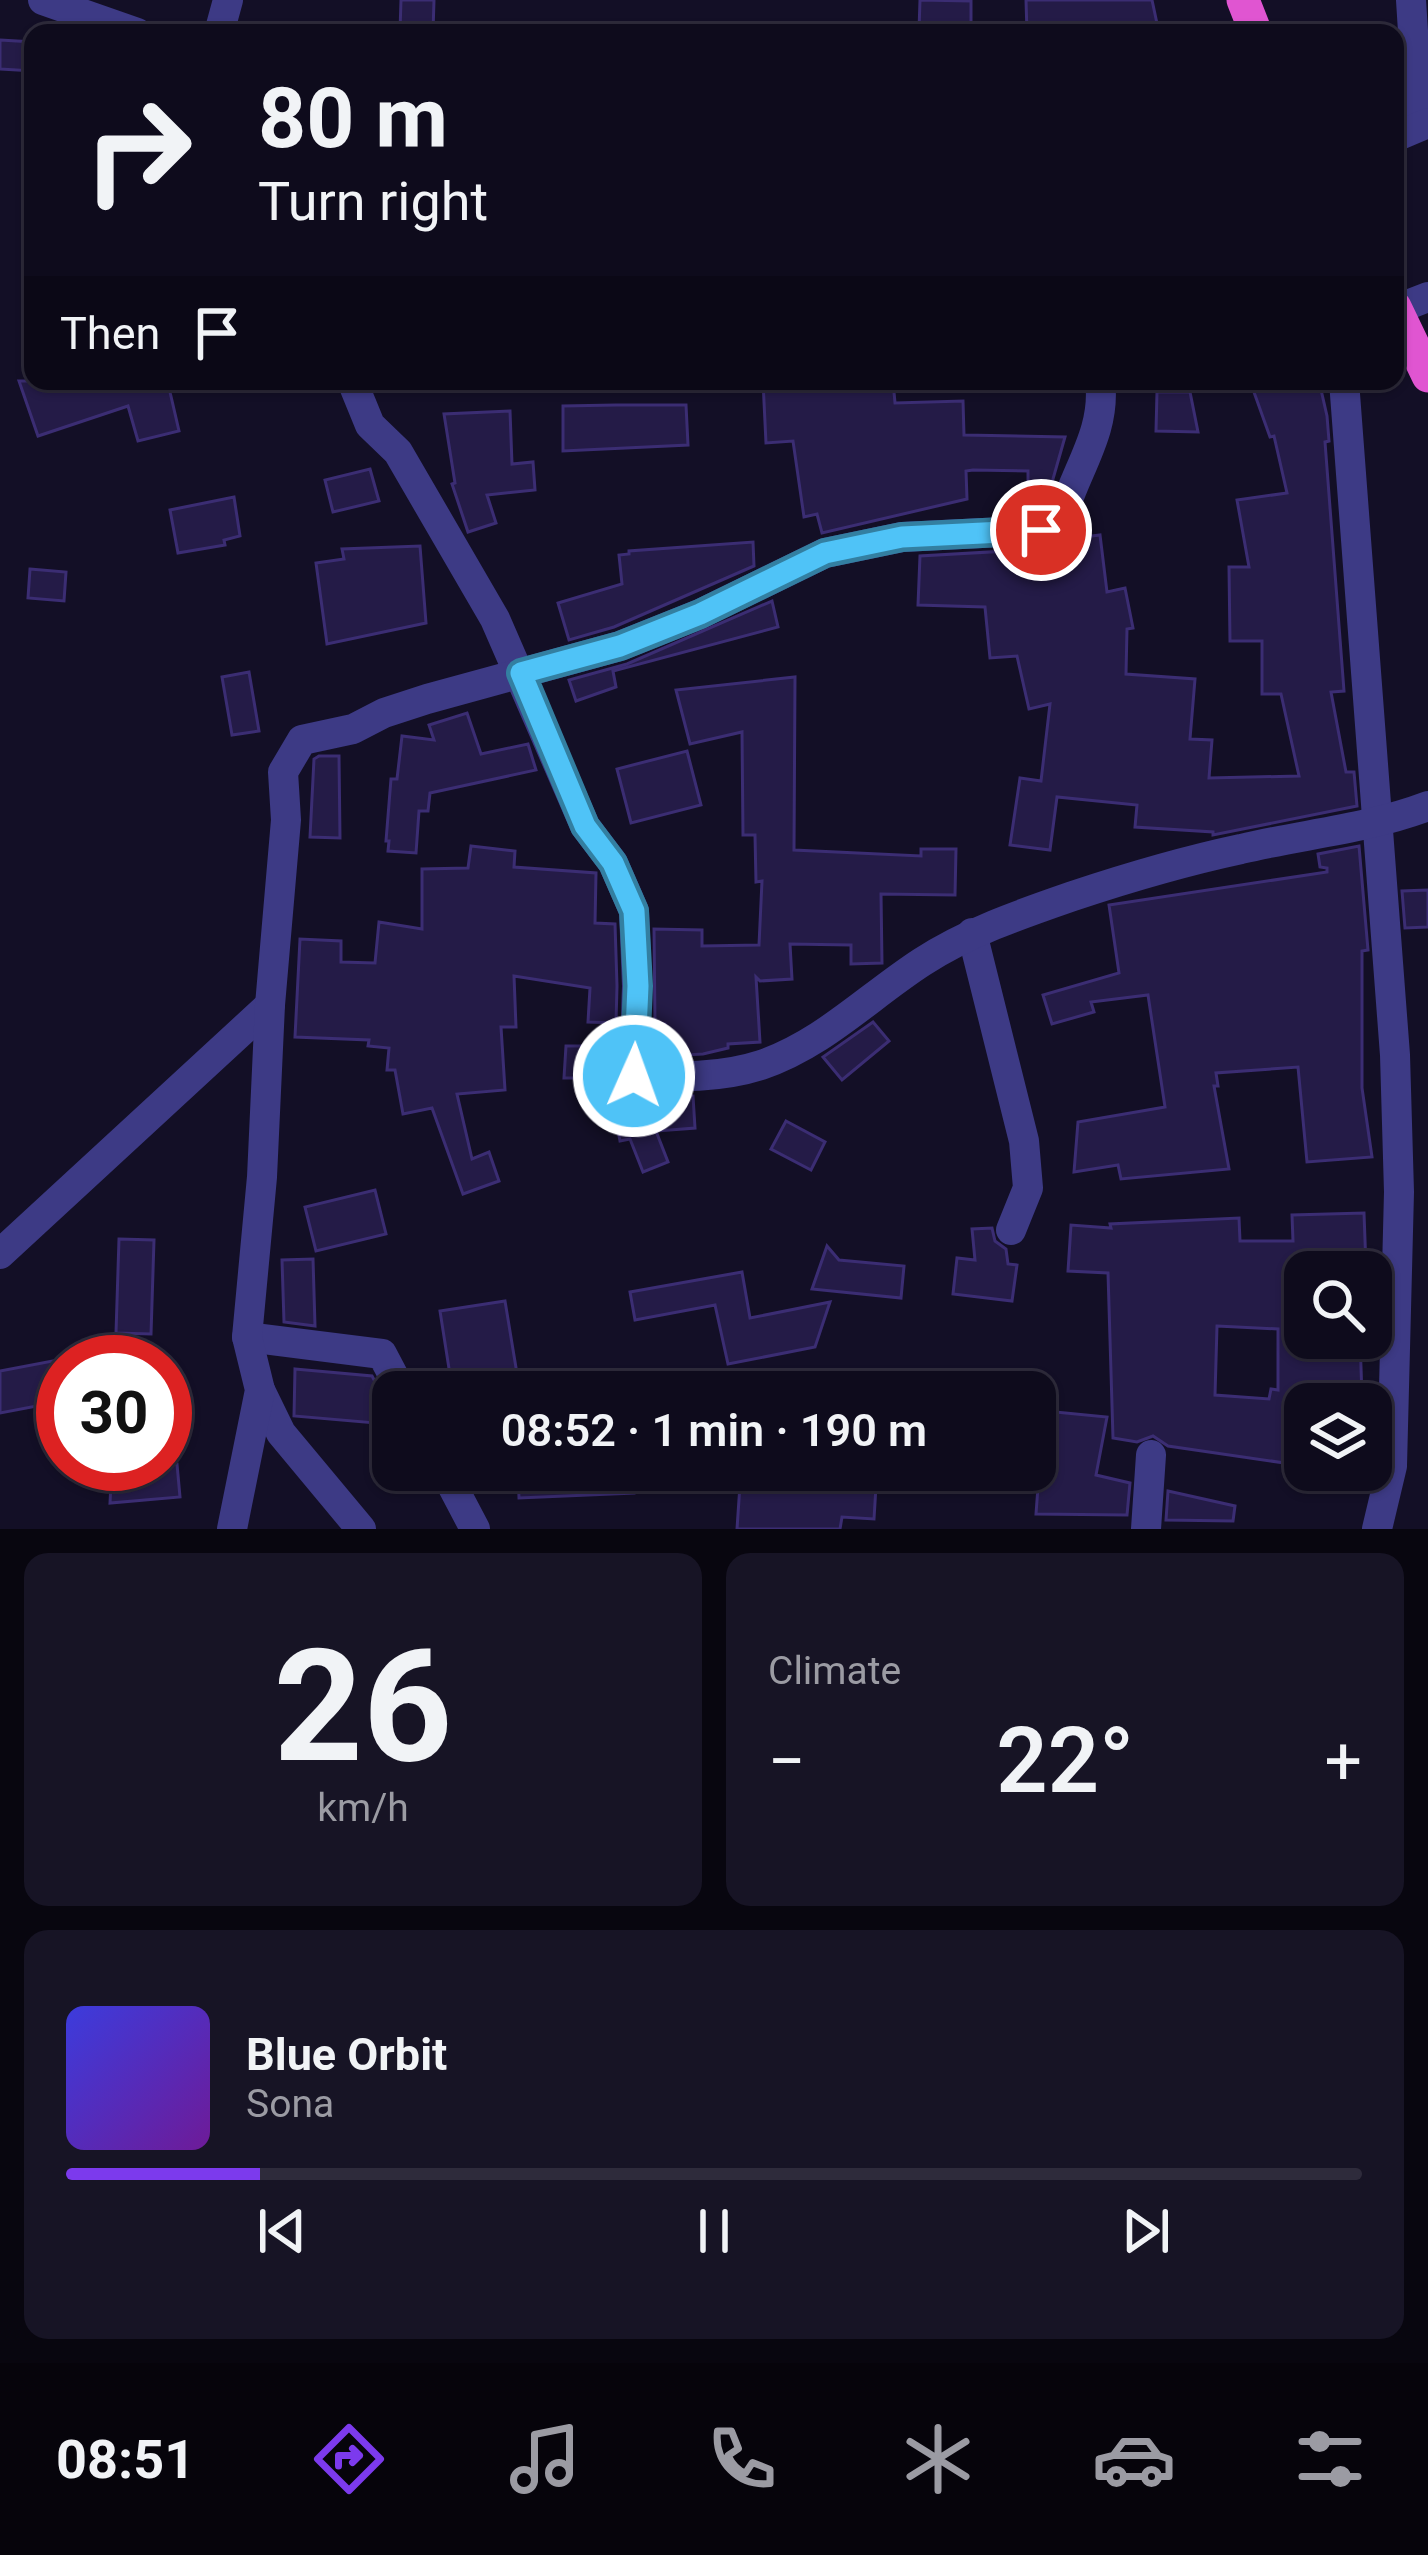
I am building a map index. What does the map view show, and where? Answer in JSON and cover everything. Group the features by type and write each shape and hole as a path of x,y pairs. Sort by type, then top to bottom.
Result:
{"highway":[{"path":"1404,325 1428,376"}],"street":[{"path":"43,0 111,24"},
{"path":"1411,0 1414,128"},
{"path":"356,390 370,425 398,452 495,619 585,826 613,863 634,911 638,986 620,1076 707,1074 758,1066 809,1044 920,963 972,933 1076,896 1240,849 1379,824 1428,806"},
{"path":"361,1529 281,1433 260,1390 247,1337 286,820 283,772 302,740 353,729 405,706 620,646 700,614 825,553 902,537 1041,530 1061,521 1069,490 1083,472 1103,404 1101,390"},
{"path":"1345,390 1395,1055 1399,1192 1392,1466 1377,1529"},
{"path":"972,933 1024,1141 1028,1188 1011,1230"},
{"path":"0,1254 270,1005"},
{"path":"247,1337 382,1354 391,1371"},
{"path":"232,1529 260,1390"},
{"path":"1146,1529 1151,1455"},
{"path":"455,1491 476,1529"}],"building":[{"path":"401,0 434,0 433,24 400,24"},
{"path":"920,0 971,1 971,24 919,24"},
{"path":"1026,0 1152,0 1157,24 1027,24"},
{"path":"0,40 24,41 24,70 0,69"},
{"path":"19,381 24,381 24,390 176,390 170,392 179,431 138,441 128,406 38,436"},
{"path":"763,390 894,390 895,403 963,401 964,435 1065,437 1045,507 1028,511 1028,471 973,470 966,471 967,499 822,533 817,514 804,517 793,441 766,443"},
{"path":"1253,390 1321,390 1329,441 1325,442 1344,691 1331,692 1346,772 1354,772 1357,806 1213,835 1135,827 1137,805 1057,797 1050,850 1010,845 1020,778 1041,781 1050,704 1029,709 1017,656 990,658 985,607 918,605 920,556 1042,549 1068,539 1100,535 1107,592 1125,588 1133,628 1127,629 1126,674 1195,679 1190,739 1212,740 1209,778 1299,776 1281,694 1262,694 1262,641 1230,641 1229,567 1249,567 1237,500 1287,493 1274,436 1270,437"},
{"path":"1157,392 1190,392 1198,432 1156,431"},
{"path":"686,405 688,445 563,451 563,406"},
{"path":"510,411 512,464 533,462 535,490 487,495 496,523 468,532 452,484 444,414"},
{"path":"370,469 379,501 333,512 325,480"},
{"path":"234,497 240,536 224,540 225,545 178,553 170,510"},
{"path":"753,542 754,566 614,627 569,640 558,603 622,584 619,555"},
{"path":"420,546 426,623 327,644 316,563 344,559 342,549"},
{"path":"30,569 66,572 64,601 28,598"},
{"path":"772,601 778,627 613,671 616,687 576,701 569,680 627,664"},
{"path":"249,672 259,731 232,735 222,677"},
{"path":"795,677 794,850 921,856 921,849 956,849 955,895 881,894 882,963 851,964 851,945 790,944 792,979 760,981 756,977 760,1042 667,1056 665,1024 655,1024 654,929 702,930 702,946 759,945 762,881 756,882 755,835 743,835 742,732 690,744 676,690"},
{"path":"467,713 481,754 528,744 536,770 430,793 428,811 419,811 416,853 388,851 391,779 397,779 402,736 434,740 429,725"},
{"path":"687,751 701,805 631,823 617,769"},
{"path":"339,756 340,838 310,837 314,759"},
{"path":"471,846 515,851 514,867 596,873 595,923 615,924 617,986 616,1023 588,1022 590,988 514,976 516,1027 501,1027 505,1090 457,1094 472,1159 489,1152 499,1181 463,1194 432,1108 403,1114 395,1070 387,1070 389,1048 368,1046 369,1040 295,1037 300,939 341,941 341,962 375,963 379,922 422,929 422,869 468,868"},
{"path":"1359,846 1368,950 1362,951 1362,1088 1372,1157 1307,1162 1298,1067 1216,1073 1218,1086 1214,1086 1229,1169 1121,1179 1118,1165 1074,1172 1078,1122 1165,1107 1148,995 1091,1002 1094,1012 1052,1024 1043,995 1119,973 1109,905 1327,872 1320,867 1318,854"},
{"path":"1428,890 1428,927 1405,928 1402,891"},
{"path":"873,1022 889,1041 842,1080 823,1057"},
{"path":"566,1046 593,1046 586,1078 564,1078"},
{"path":"653,1096 693,1096 695,1128 656,1131 668,1162 643,1172 630,1139 620,1141 613,1104"},
{"path":"786,1121 825,1142 811,1170 771,1149"},
{"path":"375,1190 386,1234 316,1251 305,1207"},
{"path":"1364,1213 1365,1251 1284,1251 1284,1359 1361,1359 1362,1383 1284,1383 1284,1463 1168,1446 1153,1436 1137,1442 1113,1438 1108,1273 1068,1271 1071,1225 1111,1228 1110,1224 1239,1218 1240,1241 1293,1241 1292,1215","holes":["1217,1326 1278,1329 1278,1390 1271,1389 1269,1399 1215,1395"]},
{"path":"992,1228 995,1241 1006,1249 1008,1264 1017,1265 1012,1301 953,1294 957,1258 975,1260 972,1229"},
{"path":"119,1239 154,1240 151,1334 116,1333"},
{"path":"827,1246 839,1260 904,1266 901,1298 812,1289"},
{"path":"313,1259 315,1326 284,1322 282,1260"},
{"path":"742,1272 750,1318 830,1302 815,1347 728,1364 715,1305 635,1320 630,1292"},
{"path":"505,1301 517,1371 449,1371 440,1311"},
{"path":"36,1364 36,1406 0,1413 0,1371"},
{"path":"295,1369 372,1376 372,1423 294,1416"},
{"path":"1056,1412 1107,1417 1096,1475 1130,1483 1127,1515 1036,1514 1038,1491 1056,1491"},
{"path":"111,1491 179,1491 180,1497 110,1503"},
{"path":"519,1491 634,1491 634,1493 519,1498"},
{"path":"740,1491 876,1491 874,1519 842,1517 840,1529 737,1529"},
{"path":"1168,1491 1235,1506 1233,1521 1166,1520"}],"route":[{"path":"634,1076 638,986 634,911 613,863 585,826 521,673 620,646 700,614 825,553 902,537 1041,530"}]}
